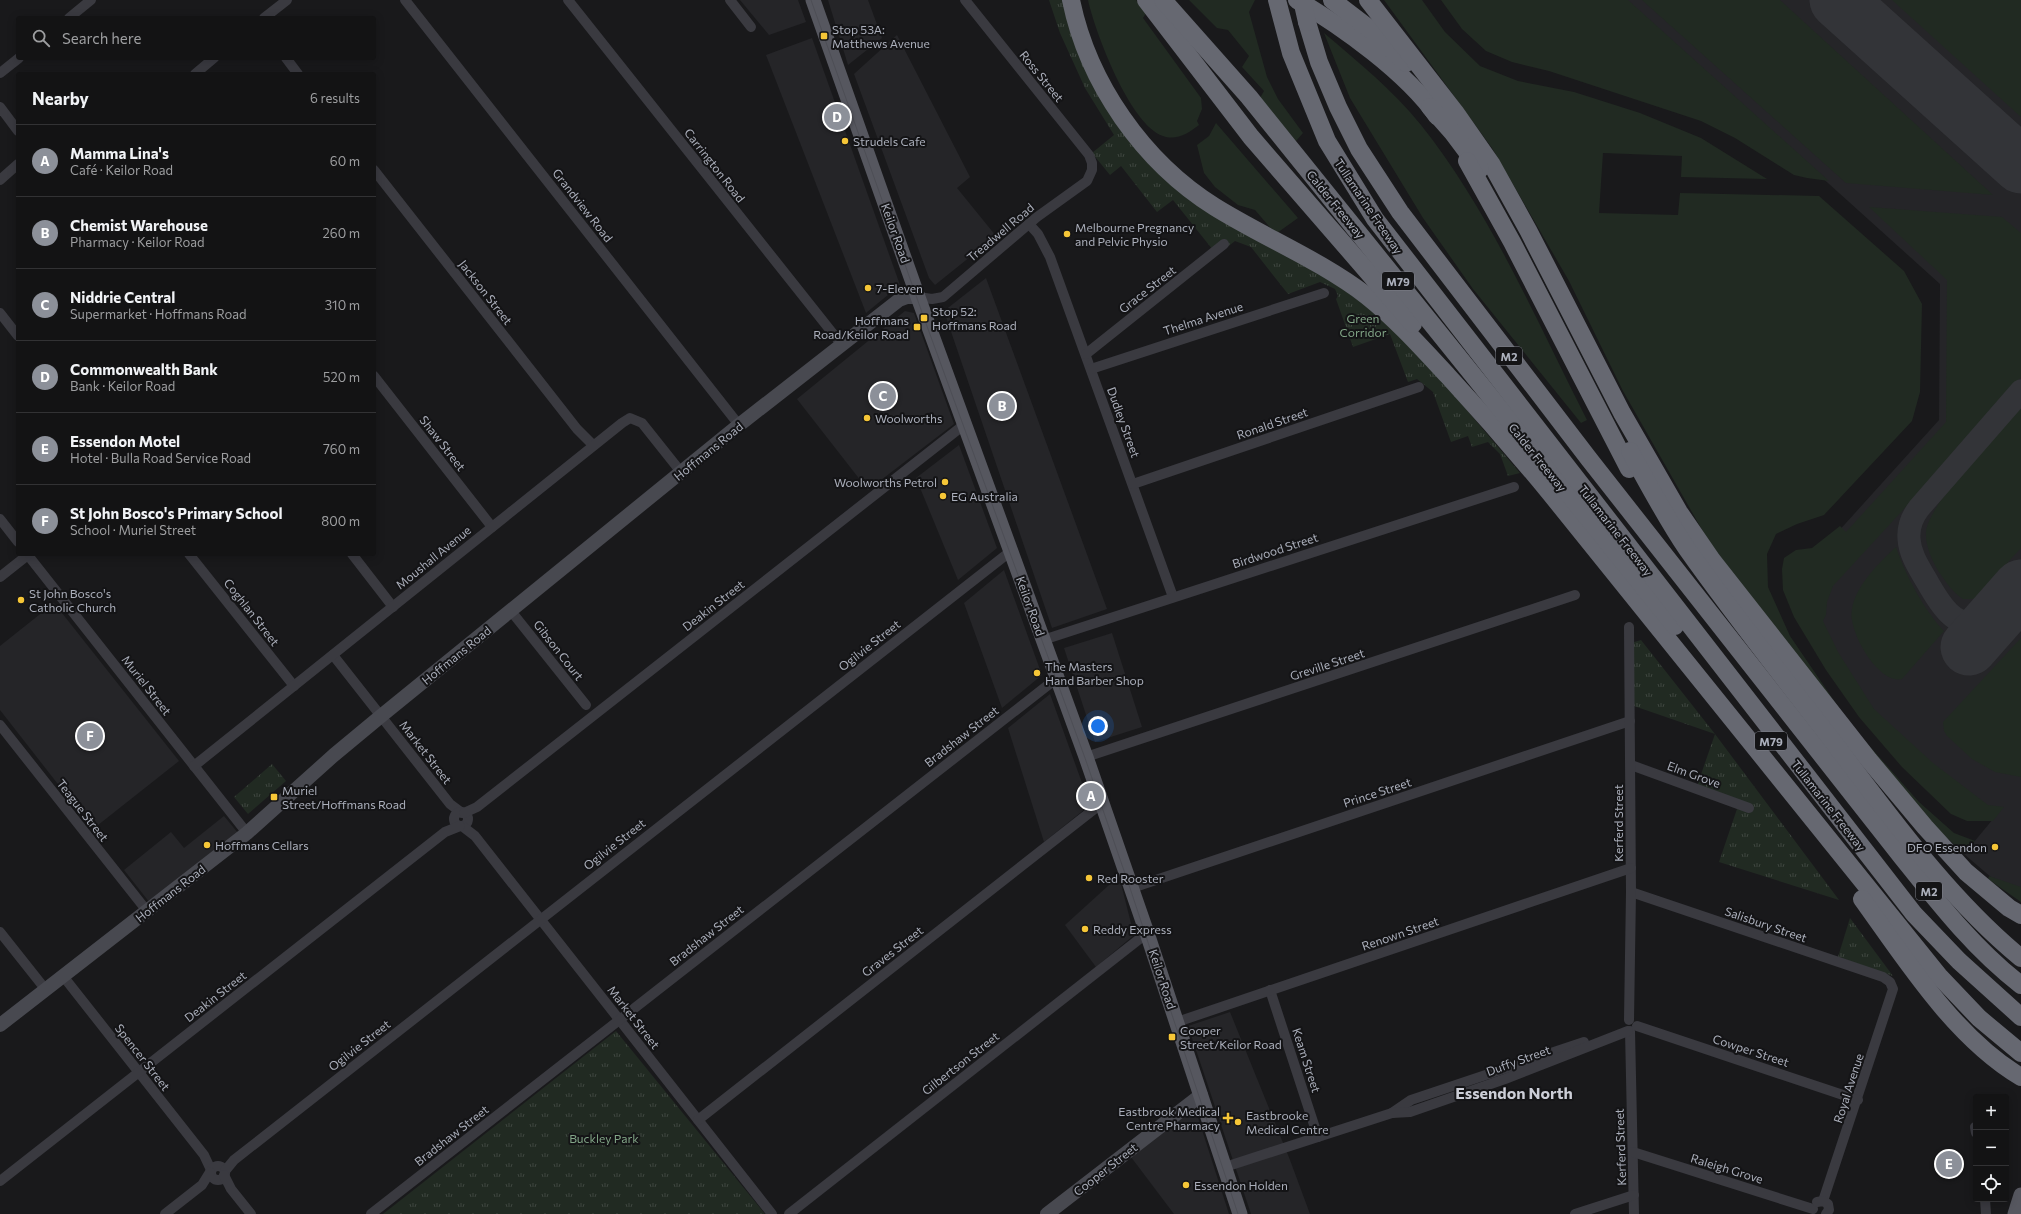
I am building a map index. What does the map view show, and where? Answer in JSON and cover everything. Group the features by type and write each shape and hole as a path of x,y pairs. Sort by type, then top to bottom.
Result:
{"highway":[{"path":"1071,0 1080,35 1106,91 1132,130 1165,168 1188,188 1214,206 1322,266 1367,297 1418,343 1490,422"},
{"path":"1146,0 1251,137 1403,313 1939,976 1979,1018 2021,1053"},
{"name":"Calder Freeway","path":"1163,0 1249,97 1627,568 1914,914"},
{"path":"1298,0 1338,26 1379,58 1430,107 1473,159 1516,227 1627,446 1655,497 1686,548 1830,739 1941,878 1995,936 2021,958"},
{"name":"Tullamarine Freeway","path":"1302,0 1319,62 1338,107 1359,149 1380,183 1540,396 1940,904 1981,949 2021,985"},
{"path":"1332,0 1371,30 1400,57 1469,132"},
{"path":"1368,0 1469,132 1492,165 1622,413 1665,488 1705,550 1771,637 1869,760 1953,858 1980,884 2009,908 2021,915"},
{"name":"Tullamarine Freeway","path":"1278,3 1291,53 1327,141 1375,219 1914,914 1959,961 2021,1017"},
{"path":"1430,107 1470,166 1487,196 1648,507 1752,664"},
{"path":"1771,637 1862,769 1941,878"},
{"path":"1701,680 1923,983 1982,1048 2021,1078"}],"main road":[{"name":"Keilor Road","path":"813,0 918,297 1086,757 1132,888 1240,1214"},
{"name":"Hoffmans Road","path":"0,1025 247,833 334,755 381,716 739,425 899,300 907,297 918,297"},
{"name":"Cooper Street","path":"1047,1214 1201,1095"},
{"path":"2015,1214 2021,1195"}],"street":[{"path":"71,16 91,0"},
{"path":"267,16 287,0"},
{"name":"Grandview Road","path":"405,0 739,425"},
{"name":"Carrington Road","path":"568,0 842,345"},
{"path":"730,0 751,27"},
{"name":"Ross Street","path":"965,0 1089,155 1092,163 1092,170"},
{"path":"0,73 16,60"},
{"path":"196,72 212,60"},
{"path":"288,60 296,72"},
{"path":"0,107 16,127"},
{"path":"2,178 16,166"},
{"path":"2,178 16,168"},
{"name":"Treadwell Road","path":"918,297 932,300 943,297 1033,220 1086,181 1092,170"},
{"name":"Jackson Street","path":"376,173 591,446"},
{"name":"Dudley Street","path":"1033,220 1038,234 1050,257 1173,597"},
{"name":"Grace Street","path":"1086,354 1224,244"},
{"name":"Thelma Avenue","path":"1090,369 1324,293"},
{"path":"0,313 16,333"},
{"name":"Shaw Street","path":"376,379 492,527"},
{"name":"Ronald Street","path":"1133,484 1419,387"},
{"name":"Moushall Avenue","path":"194,766 591,446 630,418 636,419 642,423 681,472"},
{"name":"Deakin Street","path":"0,1181 965,424"},
{"name":"Birdwood Street","path":"1044,640 1514,487"},
{"path":"0,519 16,539"},
{"name":"Ogilvie Street","path":"165,1214 1011,551"},
{"path":"0,577 26,556"},
{"name":"Muriel Street","path":"30,556 247,833"},
{"name":"Coghlan Street","path":"191,556 294,686"},
{"path":"354,556 393,607"},
{"name":"Greville Street","path":"1086,757 1575,595"},
{"name":"Gibson Court","path":"511,611 586,705"},
{"name":"Kerferd Street","path":"1629,627 1631,766 1630,1026 1634,1214"},
{"name":"Market Street","path":"333,655 772,1214"},
{"name":"Bradshaw Street","path":"371,1214 1057,678"},
{"name":"Prince Street","path":"1132,888 1630,721"},
{"name":"Teague Street","path":"0,725 147,911"},
{"name":"Elm Grove","path":"1631,766 1749,808"},
{"name":"Graves Street","path":"698,1120 1102,803"},
{"name":"Renown Street","path":"1177,1022 1631,868"},
{"name":"Salisbury Street","path":"1631,892 1883,977 1890,982"},
{"path":"0,932 46,990"},
{"name":"Gilbertson Street","path":"789,1214 1147,933"},
{"name":"Spencer Street","path":"62,976 251,1214"},
{"name":"Royal Avenue","path":"1823,1201 1858,1100 1893,989 1890,982"},
{"name":"Keam Street","path":"1270,990 1318,1137"},
{"name":"Duffy Street","path":"1225,1167 1392,1113 1410,1112 1630,1026"},
{"name":"Cowper Street","path":"1630,1026 1858,1100"},
{"name":"Raleigh Grove","path":"1633,1152 1815,1211"},
{"path":"1575,1214 1634,1195"},
{"path":"1815,1211 1817,1202 1823,1201 1829,1207 1826,1214"},
{"path":"1986,1202 1986,1214"}],"shaded area":[{"path":"740,0 798,0 806,22 769,35"},
{"path":"828,0 868,0 882,38 848,65"},
{"path":"1625,0 2021,0 2021,898 1992,878 1964,854 1998,813 1927,789 1789,586 1939,420 1940,284"},
{"path":"897,35 970,177 957,188 996,236 935,285 929,278 854,74"},
{"path":"812,38 900,285 866,313 766,55"},
{"path":"986,278 1107,609 1052,628 944,311"},
{"path":"905,311 914,313 954,424 868,490 797,399"},
{"path":"959,445 997,548 958,580 916,478"},
{"path":"1004,570 1042,675 1002,708 964,603"},
{"path":"54,603 179,761 93,829 0,710 0,646"},
{"path":"1112,633 1142,727 1095,742 1064,648"},
{"path":"1050,694 1090,805 1044,842 1008,728"},
{"path":"224,816 238,833 150,903 124,870 171,832 184,848"},
{"path":"1119,876 1134,935 1096,967 1065,925"},
{"path":"1230,1012 1290,1160 1310,1214 1251,1214 1188,1026"},
{"name":"Essendon Holden","path":"1195,1108 1229,1214 1174,1214 1131,1157"}],"green space":[{"name":"Green Corridor","path":"1049,0 1063,0 1159,171 1317,271 1375,312 1438,376 1520,473 1508,476 1500,454 1488,442 1472,447 1468,436 1451,442 1433,392 1417,379 1408,382 1390,334 1353,347 1336,299 1338,296 1335,289 1320,282 1288,294 1251,247 1235,241 1217,255 1173,200 1157,212 1121,166 1110,175 1092,153 1114,135 1085,88 1060,33"},
{"path":"1088,0 1136,0 1146,13 1143,18 1201,98 1202,109 1197,121 1199,125 1191,131 1173,138 1163,136 1151,128 1138,115 1127,97 1106,54"},
{"path":"1189,0 1255,0 1249,12 1267,77 1278,99 1303,133 1296,141 1260,98 1264,91 1242,67 1249,56 1228,30 1217,28"},
{"path":"1384,0 1422,0 1445,32 1480,66 1518,81 1574,92 1640,113 1701,138 1767,179 1681,177 1682,156 1603,153 1599,213 1678,215 1680,193 1819,196 1904,271 1922,304 1920,392 1912,421 1824,515 1797,524 1776,534 1767,554 1768,587 1790,636 1850,724 1919,802 1954,833 1975,841 1964,853 1938,830 1812,686 1705,535 1623,391 1569,281 1492,148"},
{"path":"1441,0 1628,0 1829,181 1794,175 1735,138 1701,121 1549,71 1512,62 1486,51 1462,29"},
{"path":"1642,0 1780,0 1993,195 1846,183"},
{"path":"1892,0 2021,0 2021,117"},
{"path":"1324,33 1399,100 1421,125 1446,159 1469,194 1511,268 1587,420 1581,423 1473,289 1423,218 1350,98"},
{"path":"1216,123 1298,218 1277,233 1274,232 1255,210 1238,205 1215,187 1204,173 1197,145 1209,136"},
{"path":"1869,207 2002,217 2021,233 2021,377 1926,485 1833,586 1827,602 1826,615 1823,621 1838,652 1874,709 1933,763 1988,805 2004,807 1993,821 1967,821 1951,814 1902,767 1859,717 1826,670 1794,617 1783,590 1782,569 1784,558 1796,550 1812,548 1840,526 1846,532 1946,422 1947,280"},
{"path":"2021,407 2021,548 1977,596 1973,599 1963,599 1950,587 1936,568 1928,547 1926,532 1930,519 1939,503 1966,467"},
{"path":"1896,547 1904,569 1922,602 1944,631 1902,679 1893,679 1874,665 1859,642 1852,618 1854,600 1858,591 1869,575"},
{"path":"2021,638 2021,777 1995,772 1972,759 1947,736 1944,731 1943,722"},
{"path":"1641,640 1715,734 1634,706 1631,643"},
{"path":"1715,734 1839,900 1719,862 1737,809 1697,786"},
{"path":"272,764 286,781 248,814 234,797"},
{"path":"1989,876 2021,887 2021,902 1988,879"},
{"path":"1850,918 1893,976 1838,957"},
{"name":"Buckley Park","path":"616,1031 765,1214 383,1214"}],"taxiway":[{"path":"2013,598 1995,616 1983,623 1972,624 1955,618 1941,604 1917,564 1911,550 1909,530 1914,515 1919,508 2021,391"}],"runway":[{"path":"1838,0 2021,165"},
{"path":"1969,647 2021,588"}],"tram line":[{"path":"811,0 924,318 1085,758 1130,888 1238,1214"}],"place":[{"name":"Stop 53A: Matthews Avenue","path":"824,36"},
{"name":"Commonwealth Bank","path":"837,117"},
{"name":"Strudels Cafe","path":"845,141"},
{"name":"Melbourne Pregnancy and Pelvic Physio","path":"1067,234"},
{"name":"7-Eleven","path":"868,288"},
{"name":"Stop 52: Hoffmans Road","path":"924,318"},
{"name":"Hoffmans Road/Keilor Road","path":"917,327"},
{"name":"Niddrie Central","path":"883,396"},
{"name":"Chemist Warehouse","path":"1002,406"},
{"name":"Woolworths","path":"867,418"},
{"name":"Woolworths Petrol","path":"945,482"},
{"name":"EG Australia","path":"943,496"},
{"name":"St John Bosco's Catholic Church","path":"21,600"},
{"name":"The Masters Hand Barber Shop","path":"1037,673"},
{"name":"St John Bosco's Primary School","path":"90,736"},
{"name":"Mamma Lina's","path":"1091,796"},
{"name":"Muriel Street/Hoffmans Road","path":"274,797"},
{"name":"Hoffmans Cellars","path":"207,845"},
{"name":"DFO Essendon","path":"1995,847"},
{"name":"Red Rooster","path":"1089,878"},
{"name":"Reddy Express","path":"1085,929"},
{"name":"Cooper Street/Keilor Road","path":"1172,1037"},
{"name":"Eastbrook Medical Centre Pharmacy","path":"1228,1118"},
{"name":"Eastbrooke Medical Centre","path":"1238,1122"},
{"name":"Essendon Motel","path":"1949,1164"},
{"name":"Essendon Holden","path":"1186,1185"}],"district":[{"name":"Essendon North","path":"1514,1092"}]}
